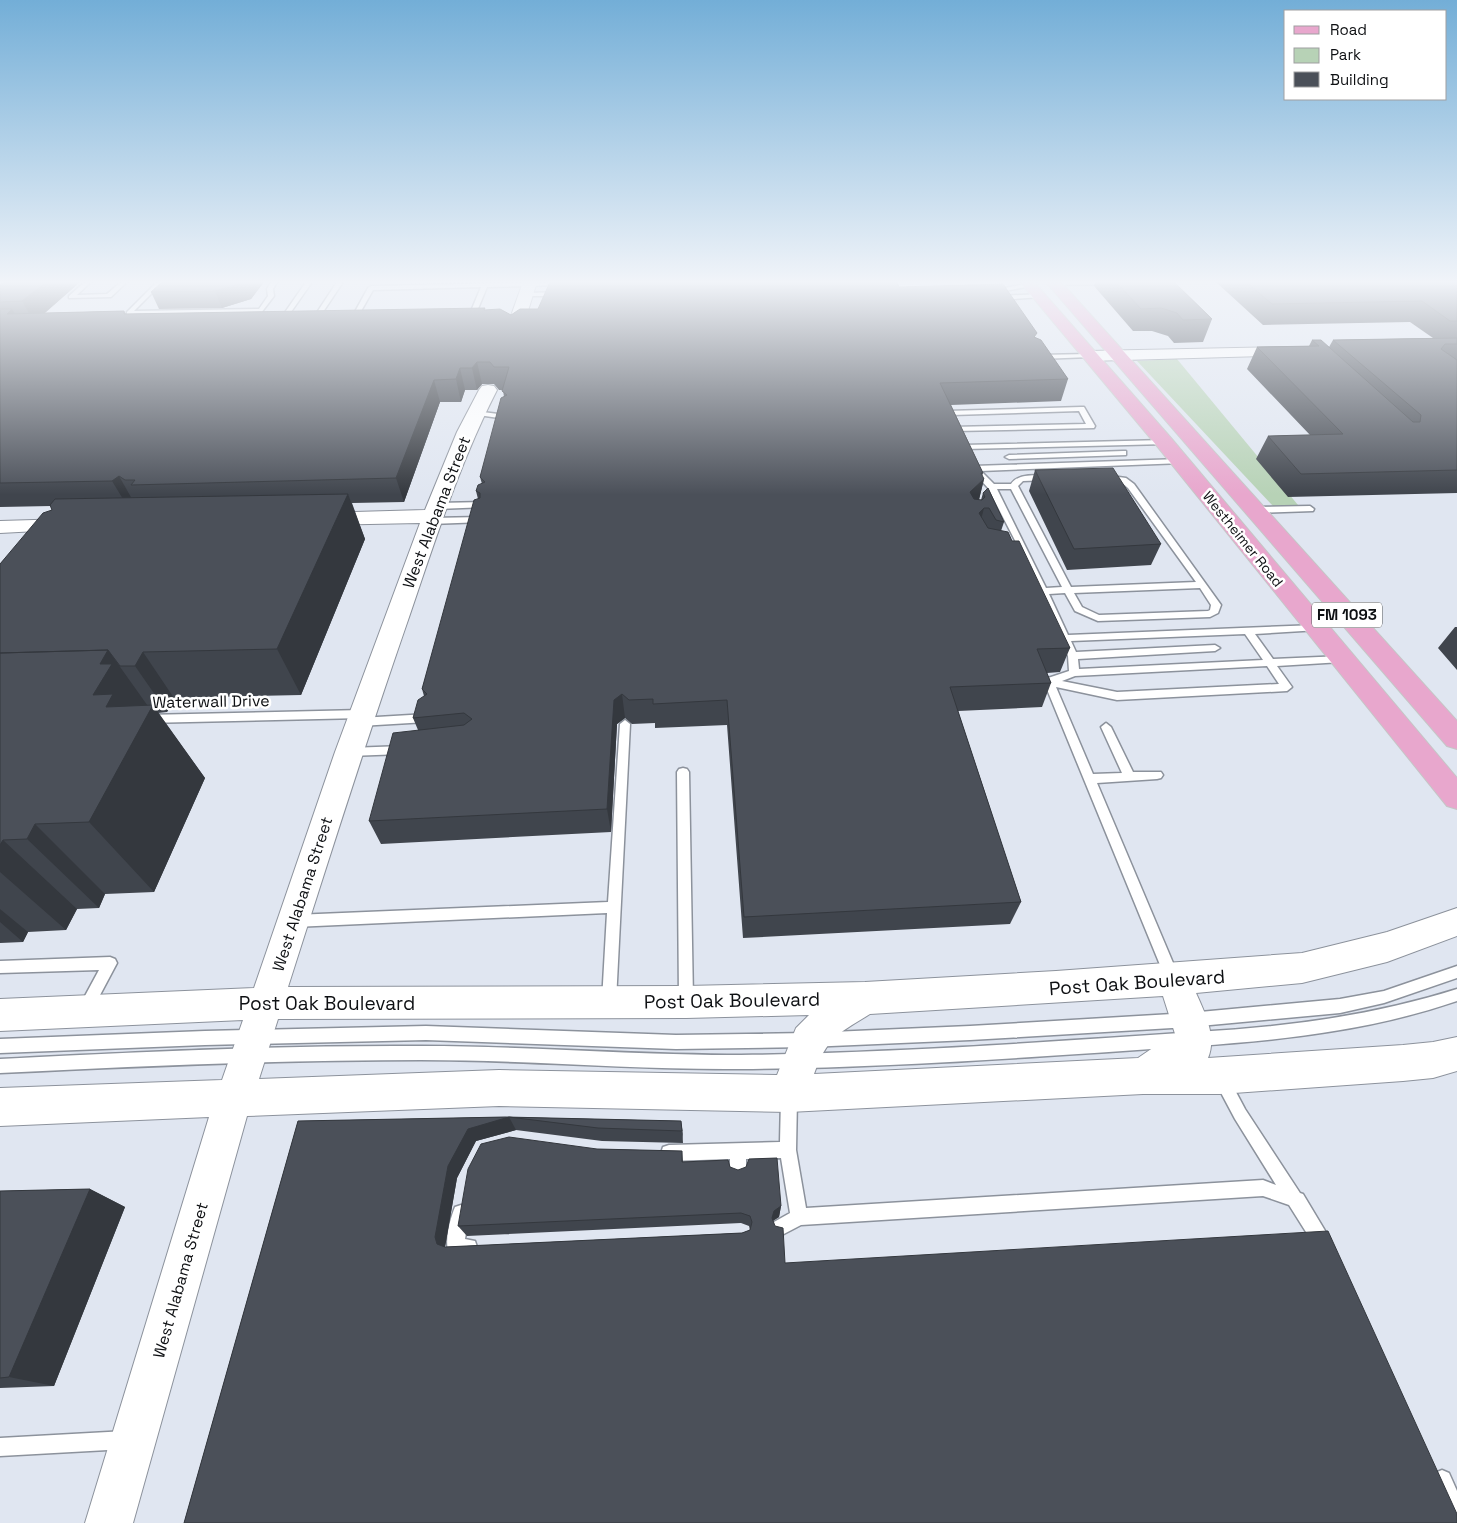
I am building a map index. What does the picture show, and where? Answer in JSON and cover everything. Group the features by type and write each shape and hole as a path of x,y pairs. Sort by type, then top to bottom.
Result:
{"main road":[{"name":"Westheimer Road","path":"1087,353 1180,461 1457,798"},
{"name":"Westheimer Road","path":"1114,353 1457,739"},
{"path":"1089,356 1255,353"},
{"name":"West Alabama Street","path":"109,1523 216,1154 293,921 361,718 433,514 466,432 478,413 488,390"},
{"path":"1164,442 1179,448 1189,458 1236,491"},
{"path":"303,519 433,514"},
{"path":"0,527 55,529 88,524"},
{"path":"1272,575 1346,640 1370,641"},
{"name":"Post Oak Boulevard","path":"0,1015 266,1002 686,1002 865,998 1173,979 1302,968 1387,947 1457,922"},
{"path":"1143,1076 1173,1055 1187,1054 1194,1049 1192,1029 1173,979"},
{"path":"789,1094 804,1050 828,1021 865,998"},
{"path":"0,1108 499,1088 789,1094 1143,1076 1220,1076 1404,1064 1457,1054"}],"lane":[{"path":"1033,358 1089,356"},
{"path":"955,429 1091,426 1080,409 947,412 955,429 969,458 992,487 996,503 1044,591 1073,656 1074,673"},
{"path":"478,413 506,417"},
{"path":"969,458 1117,443 1164,442"},
{"path":"1117,443 1129,463"},
{"path":"1008,457 1123,453"},
{"path":"969,458 1129,463 1180,461"},
{"path":"1014,486 1078,609 1098,618 1210,614 1215,611 1216,604 1131,486 1123,480 1112,476 1094,477"},
{"path":"1014,486 1021,479 1057,478"},
{"path":"992,487 1014,486"},
{"path":"433,514 485,505"},
{"path":"1253,510 1310,509"},
{"path":"433,514 481,520"},
{"path":"1044,591 1203,585"},
{"path":"1065,638 1316,628"},
{"path":"1049,682 1117,696 1287,687 1247,630"},
{"path":"1073,656 1216,648"},
{"path":"1049,682 1074,673 1342,659"},
{"path":"1049,682 1173,979"},
{"path":"361,718 429,718"},
{"name":"Waterwall Drive","path":"130,719 361,718"},
{"path":"609,1002 625,724"},
{"path":"1106,727 1130,777"},
{"path":"350,752 412,749"},
{"path":"684,772 686,1002"},
{"path":"1089,778 1156,775"},
{"path":"293,921 614,907"},
{"path":"0,967 110,963 84,1010"},
{"path":"0,1066 426,1033 676,1042 908,1057 1192,1029 1340,1006 1384,997 1457,972"},
{"path":"0,1046 253,1046 682,1062 804,1050 1192,1029 1268,1035 1329,1028 1406,1012 1457,995"},
{"path":"1220,1076 1240,1114 1297,1200 1330,1256"},
{"path":"789,1094 788,1150 799,1217"},
{"path":"652,1152 788,1150"},
{"path":"738,1151 738,1172"},
{"path":"780,1228 799,1217 1263,1188 1297,1200"},
{"path":"464,1195 455,1247 485,1246"},
{"path":"0,1447 134,1439"},
{"path":"1433,1462 1457,1513"}],"green space":[{"path":"1177,359 1298,505 1273,506 1137,361"}],"building":[{"path":"0,353 1050,353 1068,379 940,383 983,473 981,473 984,479 970,492 974,499 982,500 985,497 983,493 988,488 1004,522 996,520 989,508 984,508 979,513 988,528 1008,532 1012,541 1019,541 1070,648 1037,649 1051,683 950,687 1021,902 744,917 727,700 653,704 653,699 629,700 622,694 614,700 607,809 369,821 393,733 464,725 472,719 464,713 413,718 418,700 427,694 422,689 474,500 480,498 480,493 476,491 478,485 485,482 480,477 501,398 507,395 502,391 509,367 494,367 490,362 477,362 472,368 460,368 456,379 434,380 396,478 131,485 135,480 125,480 119,476 112,481 0,483"},
{"path":"1263,353 1336,353 1413,422 1420,422 1421,415 1348,353 1447,353 1457,360 1457,470 1301,474 1268,436 1343,434"},
{"path":"1113,468 1161,544 1074,549 1035,470"},
{"path":"348,494 277,649 143,652 135,666 120,666 108,650 0,653 0,564 43,513 52,510 50,505 55,499"},
{"path":"108,650 100,664 112,664 93,695 113,694 106,707 153,705 89,822 35,824 27,839 3,840 0,845 0,653"},
{"path":"509,1117 468,1129 448,1166 435,1237 437,1244 445,1247 742,1233 750,1230 752,1222 750,1216 741,1213 458,1226 468,1169 481,1144 509,1137 597,1149 682,1151 682,1162 728,1160 730,1167 738,1170 746,1167 749,1159 777,1158 781,1206 774,1211 772,1218 775,1226 783,1228 785,1263 1328,1231 1457,1514 1457,1523 184,1523 298,1121"},
{"path":"510,1117 681,1121 682,1131 598,1128"},
{"path":"90,1189 9,1377 0,1378 0,1191"}]}
